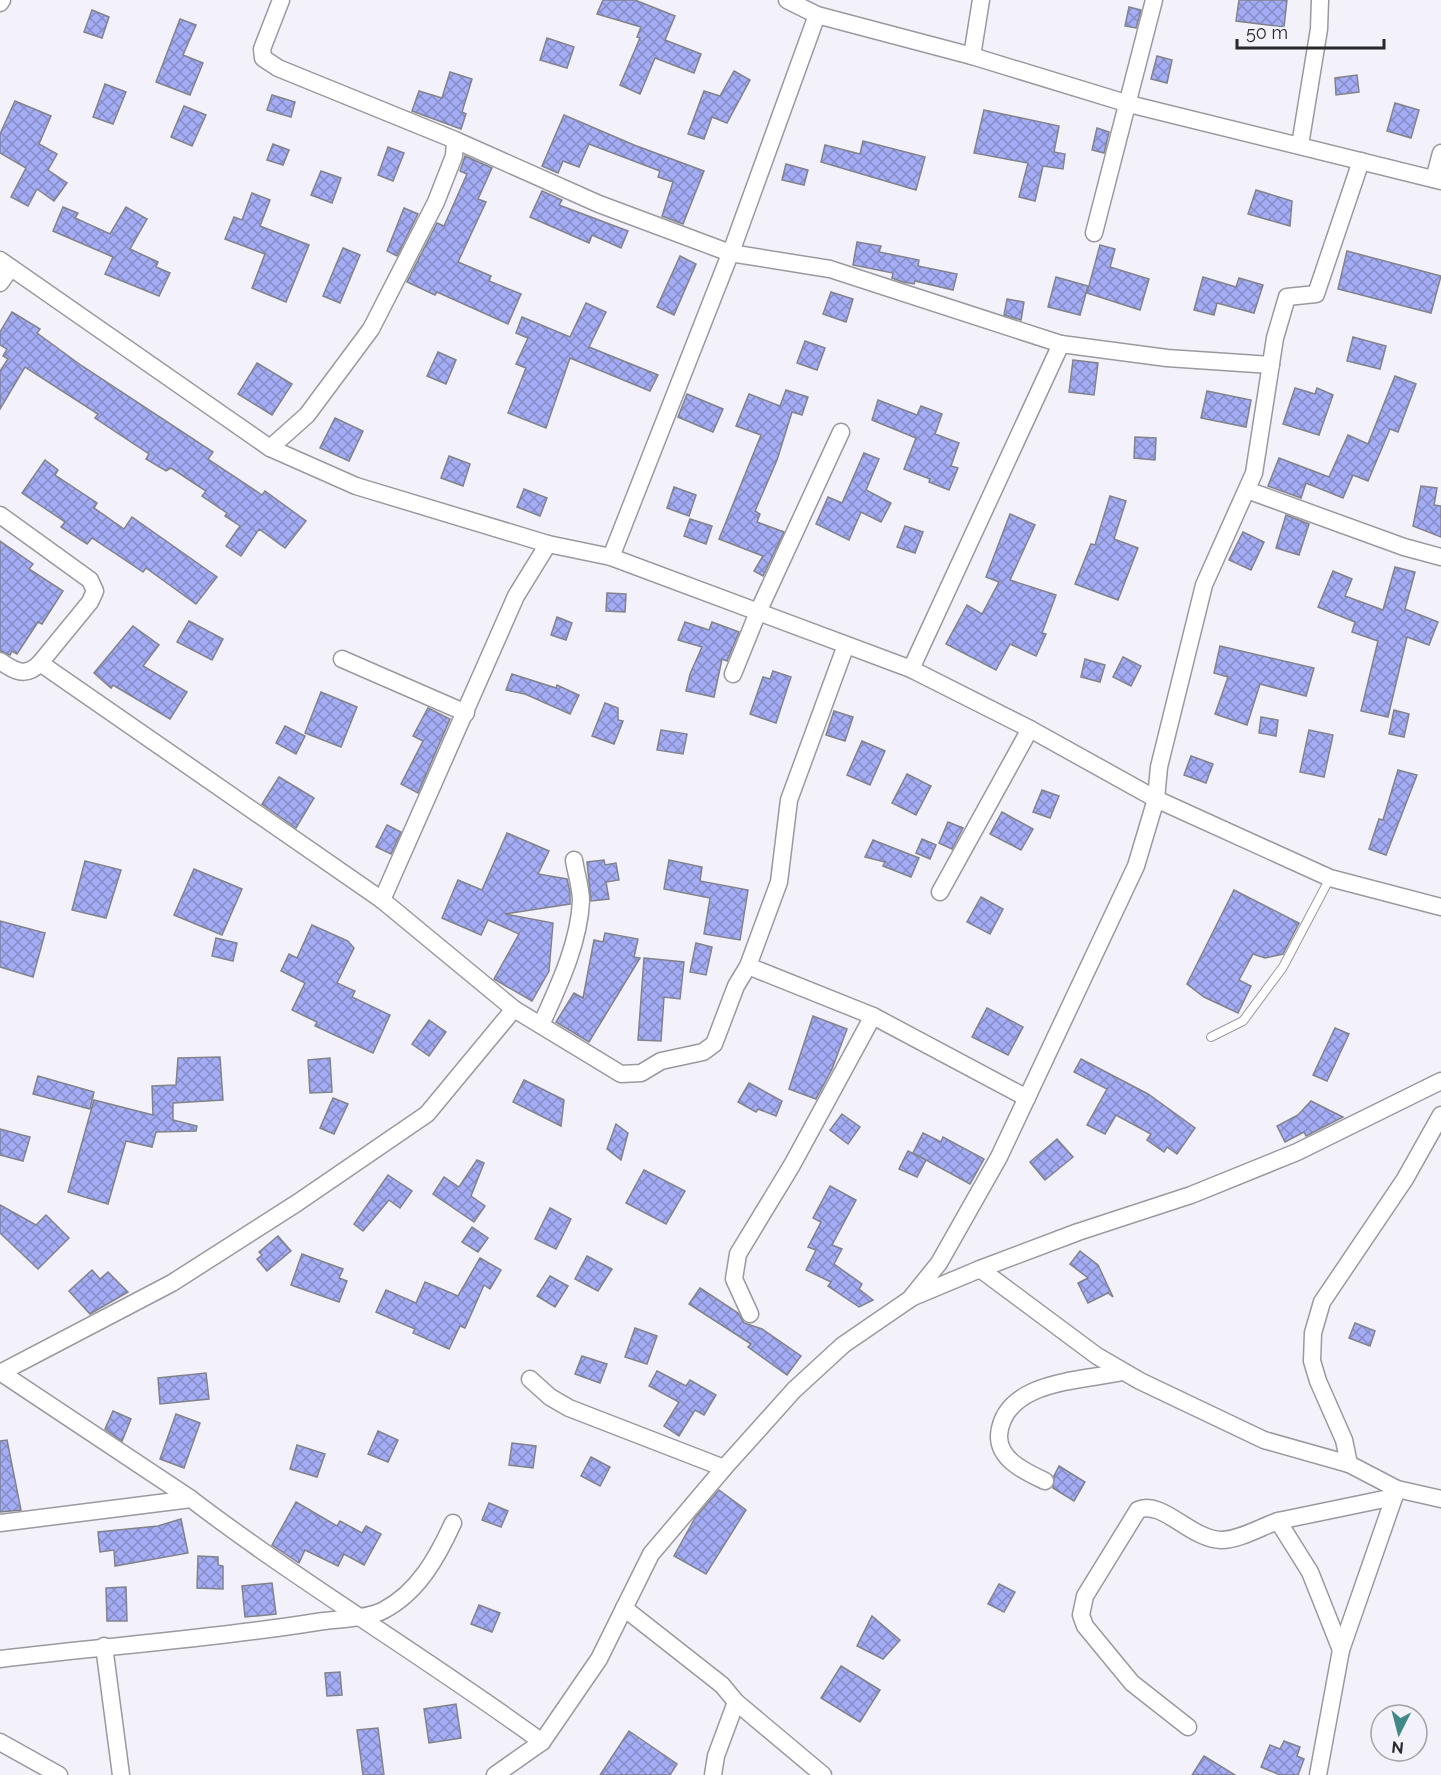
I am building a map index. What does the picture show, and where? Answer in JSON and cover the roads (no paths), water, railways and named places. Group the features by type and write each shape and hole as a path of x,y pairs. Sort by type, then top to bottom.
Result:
{"street":[{"path":"280,0 262,49 263,58 278,68 455,140 599,204 730,253 831,268 1061,344 1167,358 1271,365"},
{"path":"787,0 818,15 972,56 1129,104 1438,180 1441,153"},
{"path":"972,56 981,0"},
{"path":"1094,233 1154,0"},
{"path":"1300,145 1319,29 1320,0"},
{"path":"611,558 730,253 818,15"},
{"path":"270,448 307,415 371,329 436,202 454,156 455,140"},
{"path":"910,1299 939,1263 999,1157 1136,866 1156,799 1159,767 1204,585 1254,473 1275,338 1287,297 1316,294 1361,161"},
{"path":"0,283 6,264 270,448 356,486 548,544 611,558 911,669 1030,729 1156,799 1330,878 1441,907"},
{"path":"911,669 1061,344"},
{"path":"733,674 758,612 841,432"},
{"path":"1247,490 1404,547 1441,557"},
{"path":"0,516 90,580 95,591 90,602 33,671 23,672 12,669 0,661"},
{"path":"382,900 516,596 548,544"},
{"path":"40,663 382,900 514,1009 621,1074 641,1073 662,1061 703,1052 714,1044 736,986 748,966 778,882 789,800 846,645"},
{"path":"342,659 466,713"},
{"path":"940,892 1030,729"},
{"path":"541,1025 559,985 576,926 581,900 574,860"},
{"path":"748,966 873,1016 1027,1098"},
{"path":"514,1009 427,1114 297,1203 172,1283 1,1372 191,1499 244,1539 542,1742"},
{"path":"750,1314 734,1279 738,1254 792,1165 873,1016"},
{"path":"495,1775 542,1742 599,1659 651,1554 794,1390 843,1345 910,1299 980,1269 1078,1232 1191,1195 1297,1152 1441,1081"},
{"path":"1349,1464 1344,1440 1318,1381 1312,1361 1313,1333 1322,1302 1405,1179 1441,1115"},
{"path":"980,1269 1122,1372 1264,1440 1349,1464 1395,1493"},
{"path":"1045,1482 1015,1465 1001,1448 1000,1429 1014,1402 1025,1394 1061,1383 1122,1372"},
{"path":"530,1379 550,1397 569,1408 724,1468"},
{"path":"1318,1775 1341,1650 1395,1493"},
{"path":"1188,1727 1132,1683 1085,1626 1081,1615 1085,1596 1138,1510 1145,1506 1164,1513 1205,1538 1224,1540 1278,1521 1395,1493 1441,1499"},
{"path":"0,1523 191,1499"},
{"path":"1278,1521 1310,1572 1341,1650"},
{"path":"0,1659 104,1646 253,1633 382,1612 412,1591 435,1559 453,1523"},
{"path":"624,1608 722,1686 736,1702 823,1775"},
{"path":"104,1646 121,1775"},
{"path":"713,1775 716,1756 736,1702"},
{"path":"0,1742 59,1775"}],"lane":[{"path":"1211,1037 1243,1020 1283,967 1330,878"}]}
